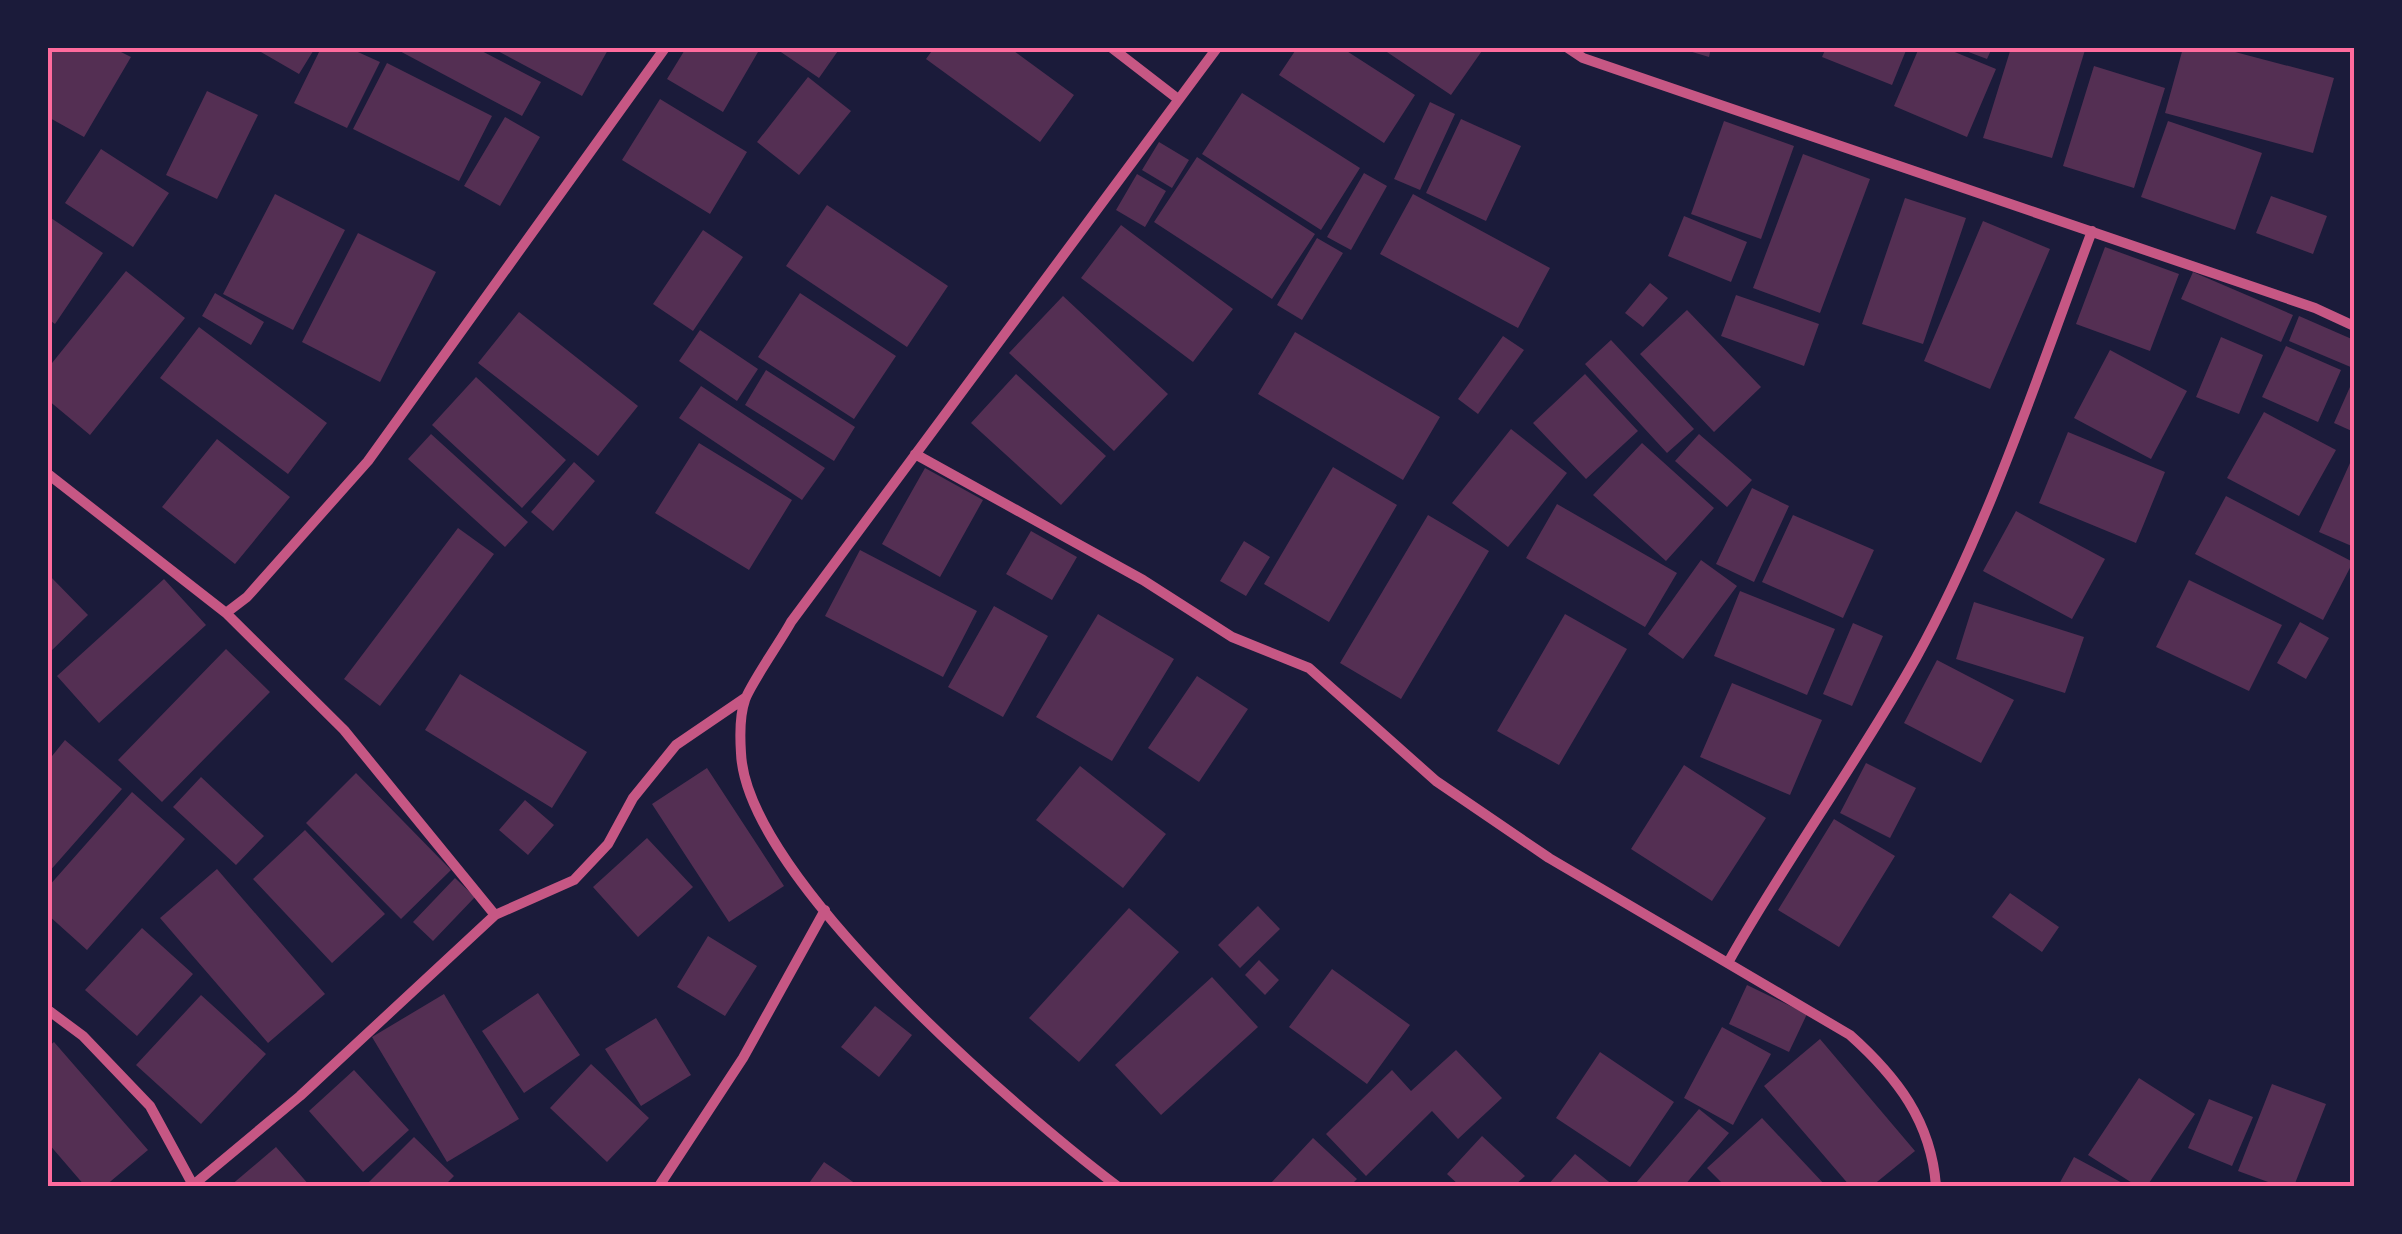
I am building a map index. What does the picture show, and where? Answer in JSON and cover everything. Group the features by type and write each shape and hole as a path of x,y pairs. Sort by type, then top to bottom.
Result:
{"street":[{"path":"226,613 247,597 368,460 665,48"},
{"path":"1112,48 1178,100"},
{"path":"48,1010 83,1036 150,1106 192,1186 300,1096 495,915 574,880 608,844 633,798 676,745 745,698 791,622 1217,48"},
{"path":"1568,48 1583,58 2314,308 2354,326"},
{"path":"1729,961 1833,800 1918,655 1996,482 2092,231"},
{"path":"915,454 1143,580 1232,637 1309,668 1436,781 1549,858 1850,1034 1883,1064 1910,1099 1926,1134 1936,1186"},
{"path":"48,474 226,613 344,730 495,915"},
{"path":"745,698 741,754 753,807 825,910 940,1034 1116,1186"},
{"path":"658,1186 743,1058 825,910"}],"building":[{"path":"54,48 113,48 131,57 84,137 48,117 48,59"},
{"path":"254,48 315,48 299,74"},
{"path":"321,48 349,48 380,62 347,128 294,103"},
{"path":"394,48 476,48 541,82 522,116"},
{"path":"492,48 609,48 582,96"},
{"path":"686,48 751,48 758,52 723,112 667,79"},
{"path":"775,48 840,48 819,78"},
{"path":"934,48 1010,48 1074,95 1040,142 926,59"},
{"path":"1297,48 1342,48 1415,95 1384,143 1279,75"},
{"path":"1381,48 1484,48 1451,95"},
{"path":"1679,48 1711,48 1709,57"},
{"path":"1826,48 1907,48 1892,85 1822,57"},
{"path":"1919,48 1945,48 1996,69 1967,137 1894,106"},
{"path":"1958,48 1992,48 1987,59"},
{"path":"2011,48 2085,50 2052,158 1983,138"},
{"path":"2183,48 2220,48 2334,78 2313,153 2165,113"},
{"path":"387,63 492,116 459,181 353,129"},
{"path":"2094,66 2165,88 2134,188 2063,166"},
{"path":"808,77 851,111 799,175 757,142"},
{"path":"207,91 258,115 217,199 166,175"},
{"path":"1242,93 1360,168 1321,230 1202,154"},
{"path":"660,99 747,152 710,214 622,160"},
{"path":"1430,102 1455,114 1420,190 1394,179"},
{"path":"505,117 540,137 500,206 464,186"},
{"path":"1461,119 1521,146 1486,221 1426,193"},
{"path":"1724,121 1794,146 1761,239 1691,214"},
{"path":"2168,121 2262,153 2235,230 2141,197"},
{"path":"1159,142 1189,160 1172,188 1142,170"},
{"path":"101,149 169,193 133,247 65,203"},
{"path":"1803,154 1870,179 1820,313 1753,288"},
{"path":"1197,157 1315,234 1272,299 1154,222"},
{"path":"1364,173 1387,186 1351,250 1327,237"},
{"path":"1137,174 1166,191 1145,227 1116,210"},
{"path":"275,194 345,230 293,330 223,294"},
{"path":"1413,194 1550,268 1518,328 1380,254"},
{"path":"2271,196 2327,216 2313,254 2256,233"},
{"path":"1905,198 1966,218 1923,344 1862,324"},
{"path":"827,205 948,286 907,347 786,266"},
{"path":"48,216 103,253 55,324 48,319"},
{"path":"1684,216 1747,242 1731,282 1668,256"},
{"path":"1983,221 2050,249 1990,389 1924,361"},
{"path":"1121,225 1233,309 1193,362 1081,278"},
{"path":"703,230 743,257 693,331 653,304"},
{"path":"358,233 436,272 380,382 302,342"},
{"path":"1317,238 1343,253 1302,320 1277,305"},
{"path":"2105,247 2179,274 2150,351 2076,324"},
{"path":"126,271 185,318 90,435 48,400 48,368"},
{"path":"2193,272 2293,315 2281,342 2181,299"},
{"path":"1650,283 1668,298 1643,327 1625,313"},
{"path":"215,293 264,322 251,345 202,316"},
{"path":"800,293 896,356 854,419 758,357"},
{"path":"1736,295 1819,324 1804,366 1721,336"},
{"path":"1063,296 1168,394 1114,451 1009,353"},
{"path":"1687,310 1761,387 1714,432 1640,354"},
{"path":"519,312 638,406 598,456 478,363"},
{"path":"2299,316 2354,340 2353,368 2289,341"},
{"path":"199,327 327,423 288,474 160,378"},
{"path":"700,330 758,369 737,401 679,361"},
{"path":"1295,332 1440,417 1403,480 1258,394"},
{"path":"1503,336 1524,350 1478,414 1458,399"},
{"path":"2221,337 2263,355 2239,414 2196,397"},
{"path":"1611,340 1694,429 1667,453 1585,364"},
{"path":"2286,346 2341,370 2318,422 2262,397"},
{"path":"2110,350 2187,391 2151,459 2074,418"},
{"path":"766,370 855,427 834,461 745,405"},
{"path":"1016,374 1106,456 1061,505 971,423"},
{"path":"1585,374 1638,431 1586,479 1533,423"},
{"path":"476,377 566,460 522,508 432,425"},
{"path":"2354,378 2354,432 2334,423"},
{"path":"701,386 825,468 802,500 679,418"},
{"path":"2264,412 2336,450 2299,516 2227,478"},
{"path":"1511,429 1567,473 1508,547 1452,503"},
{"path":"2068,432 2165,472 2136,543 2039,503"},
{"path":"431,434 528,522 505,547 408,459"},
{"path":"1699,434 1752,480 1727,507 1675,461"},
{"path":"217,439 290,497 235,564 162,507"},
{"path":"699,443 792,500 749,570 655,513"},
{"path":"1642,443 1714,508 1666,561 1593,495"},
{"path":"574,462 595,481 553,531 531,512"},
{"path":"2350,463 2354,465 2354,547 2319,532"},
{"path":"1333,467 1397,505 1329,622 1264,584"},
{"path":"925,468 983,500 940,577 882,544"},
{"path":"1752,488 1789,506 1754,582 1716,564"},
{"path":"2226,496 2353,562 2323,620 2195,554"},
{"path":"1557,504 1677,573 1645,627 1526,558"},
{"path":"2016,511 2105,559 2072,619 1983,571"},
{"path":"1428,515 1489,551 1401,699 1340,663"},
{"path":"1793,515 1874,550 1843,618 1762,582"},
{"path":"458,528 494,554 380,706 344,679"},
{"path":"1031,531 1077,557 1052,600 1006,574"},
{"path":"1244,541 1270,557 1246,596 1220,581"},
{"path":"860,550 977,611 943,677 825,616"},
{"path":"1701,560 1737,586 1683,659 1648,634"},
{"path":"48,574 88,615 48,654"},
{"path":"164,579 206,625 99,723 57,676"},
{"path":"2189,580 2282,625 2249,691 2156,647"},
{"path":"1740,591 1835,629 1807,695 1714,656"},
{"path":"1974,602 2084,637 2065,693 1956,659"},
{"path":"994,606 1048,636 1003,717 948,687"},
{"path":"1098,614 1174,659 1112,761 1036,717"},
{"path":"1565,614 1627,649 1559,765 1497,731"},
{"path":"2300,622 2329,638 2306,679 2277,663"},
{"path":"1853,623 1883,636 1852,706 1823,694"},
{"path":"226,649 270,692 162,802 118,760"},
{"path":"1937,660 2014,700 1981,763 1904,723"},
{"path":"460,674 587,752 552,808 425,730"},
{"path":"1197,676 1248,709 1199,782 1148,748"},
{"path":"1732,683 1822,720 1790,795 1700,757"},
{"path":"65,740 122,789 48,873 48,761"},
{"path":"1866,763 1916,788 1890,838 1840,813"},
{"path":"1684,765 1766,818 1712,901 1631,849"},
{"path":"1080,766 1166,834 1123,888 1036,820"},
{"path":"707,768 784,886 729,922 652,804"},
{"path":"356,773 451,870 401,919 306,823"},
{"path":"201,777 264,836 236,865 173,807"},
{"path":"132,792 185,839 87,950 48,915 48,887"},
{"path":"525,800 554,825 528,855 499,830"},
{"path":"1834,819 1895,856 1839,947 1778,910"},
{"path":"305,830 385,914 332,963 253,879"},
{"path":"647,838 693,887 638,937 593,887"},
{"path":"217,869 325,994 268,1043 160,918"},
{"path":"455,878 475,897 433,941 413,922"},
{"path":"2010,893 2059,927 2042,952 1992,917"},
{"path":"1258,906 1280,929 1240,968 1218,945"},
{"path":"1129,908 1179,952 1079,1062 1029,1018"},
{"path":"142,928 193,974 137,1036 85,990"},
{"path":"708,936 757,966 725,1016 677,987"},
{"path":"1259,960 1279,980 1265,995 1245,975"},
{"path":"1332,969 1410,1025 1367,1084 1289,1027"},
{"path":"1212,977 1258,1027 1161,1115 1115,1065"},
{"path":"1747,985 1807,1014 1789,1052 1729,1024"},
{"path":"538,993 580,1055 524,1093 482,1031"},
{"path":"444,994 519,1119 447,1162 372,1037"},
{"path":"201,995 266,1054 201,1124 136,1065"},
{"path":"875,1006 912,1035 879,1077 841,1047"},
{"path":"656,1018 691,1075 641,1106 605,1049"},
{"path":"1722,1027 1771,1054 1733,1125 1684,1098"},
{"path":"1820,1039 1915,1151 1872,1186 1850,1186 1764,1086"},
{"path":"54,1042 148,1150 105,1186 85,1186 48,1143 48,1047"},
{"path":"1456,1050 1502,1098 1458,1139 1432,1111 1366,1176 1326,1134 1392,1070 1411,1091"},
{"path":"1600,1052 1674,1102 1630,1167 1556,1118"},
{"path":"591,1064 649,1118 607,1162 550,1108"},
{"path":"354,1070 409,1130 363,1172 309,1111"},
{"path":"2139,1078 2195,1114 2147,1186 2137,1186 2088,1155"},
{"path":"2272,1084 2326,1104 2294,1186 2279,1186 2238,1171"},
{"path":"2209,1099 2253,1117 2232,1166 2188,1148"},
{"path":"1699,1109 1729,1133 1684,1186 1636,1183"},
{"path":"1762,1118 1826,1186 1725,1186 1707,1168"},
{"path":"1482,1136 1525,1176 1514,1186 1460,1186 1447,1174"},
{"path":"414,1137 454,1176 444,1186 365,1186"},
{"path":"1313,1138 1357,1179 1350,1186 1274,1186 1271,1183"},
{"path":"276,1147 310,1186 230,1186"},
{"path":"1575,1154 1614,1186 1547,1186"},
{"path":"2074,1157 2128,1186 2058,1186"},
{"path":"824,1162 859,1186 807,1186"}]}
